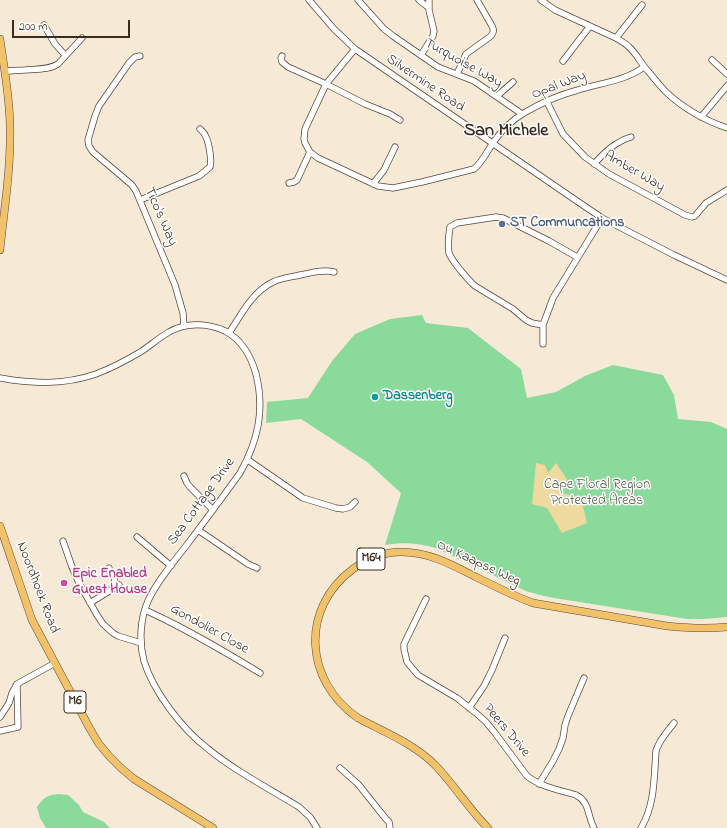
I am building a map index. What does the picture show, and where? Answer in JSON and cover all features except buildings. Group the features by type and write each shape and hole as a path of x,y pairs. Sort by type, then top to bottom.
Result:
{"main road":[{"path":"0,39 10,115 10,150 0,250"},
{"name":"Noordhoek Road","path":"0,526 32,620 99,744 121,768 134,779 213,828"},
{"name":"Ou Kaapse Weg","path":"488,828 437,767 410,746 351,713 338,702 325,682 315,649 316,630 320,613 327,597 344,576 358,565 379,556 400,552 417,553 435,557 515,596 533,603 667,626 703,628 727,627"}],"street":[{"name":"Silvermine Road","path":"309,0 334,29 355,49 602,218 727,280"},
{"name":"Turquoise Way","path":"358,0 388,32 438,67 474,81 522,114"},
{"path":"419,0 428,7"},
{"path":"421,55 434,34 428,7 429,0"},
{"path":"457,74 466,54 493,33 492,26 477,0"},
{"path":"541,0 555,10 616,38 629,47 644,67 677,102 701,117 727,128"},
{"path":"616,38 642,5"},
{"path":"44,25 55,44 66,55"},
{"path":"563,61 590,26"},
{"path":"5,71 34,70 56,65 82,38"},
{"path":"289,183 297,180 310,152 304,139 305,128 326,84 355,49"},
{"name":"Tico's Way","path":"140,56 135,57 129,63 99,106 88,140 89,146 93,152 132,185 140,200 175,285 183,313 184,326"},
{"path":"282,56 282,62 285,65 400,120"},
{"path":"712,60 727,74"},
{"name":"Opal Way","path":"310,152 318,158 382,187 393,188 470,171 476,168 500,134 522,114 577,90 624,78 644,67"},
{"path":"497,96 513,82"},
{"path":"701,117 727,86"},
{"name":"Amber Way","path":"547,102 563,134 585,157 609,174 685,215 692,217 697,214 706,203 727,190"},
{"path":"140,200 199,176 210,167 211,161 207,139 201,130"},
{"path":"594,164 608,149 631,137"},
{"path":"373,184 384,170 394,147"},
{"path":"543,325 526,320 513,309 475,286 470,281 450,255 450,226 457,223 500,217 550,241 577,257"},
{"path":"543,344 543,325 553,298 602,218"},
{"path":"229,333 255,295 270,284 278,280 310,273 326,271 334,272"},
{"name":"Sea Cottage Drive","path":"0,378 45,383 60,382 96,374 127,360 170,331 184,326 202,325 220,329 229,333 247,351 254,368 260,402 258,425 254,444 248,460 240,473 152,594 145,610 141,643 144,662 151,680 170,709 192,734 222,759 299,807 310,817 317,828"},
{"path":"248,460 303,498 321,504 342,508 350,507 355,502"},
{"path":"184,476 187,483 213,510"},
{"path":"198,530 248,564 257,568"},
{"path":"137,537 171,566"},
{"path":"63,541 72,567 90,603 103,624 118,636 141,643"},
{"path":"90,603 117,586 113,575 109,571 109,568"},
{"name":"Peers Drive","path":"426,599 404,644 407,662 418,675 457,698 486,722 527,776 539,784 576,794 580,797 585,803 594,828"},
{"name":"Gondolier Close","path":"145,610 209,642 260,673"},
{"path":"469,708 484,686 505,638"},
{"path":"0,716 9,703 17,684 55,663"},
{"path":"539,784 553,762 564,738 565,725 584,678"},
{"path":"0,731 18,727 17,684"},
{"path":"641,828 648,815 653,793 657,746 674,723"},
{"path":"340,768 364,790 389,822 390,828"}],"green space":[{"name":"Cape Floral Region Protected Areas","path":"422,315 426,323 468,328 521,369 527,398 556,392 585,376 613,365 663,375 674,395 678,419 711,422 727,429 727,617 687,619 554,598 526,591 436,548 411,544 385,545 401,493 367,462 301,419 266,423 267,402 308,398 332,361 355,334 390,319"},
{"path":"59,794 68,795 79,805 83,812 104,822 110,828 46,828 40,818 37,807 46,797"}],"sand":[{"path":"536,463 545,465 548,473 556,463 567,479 562,493 581,498 587,523 562,533 547,508 532,504"}],"place":[{"name":"ST Communcations","path":"502,224"},
{"name":"Dassenberg","path":"375,397"},
{"name":"Epic Enabled Guest House","path":"64,583"}],"district":[{"name":"San Michele","path":"506,132"}]}
